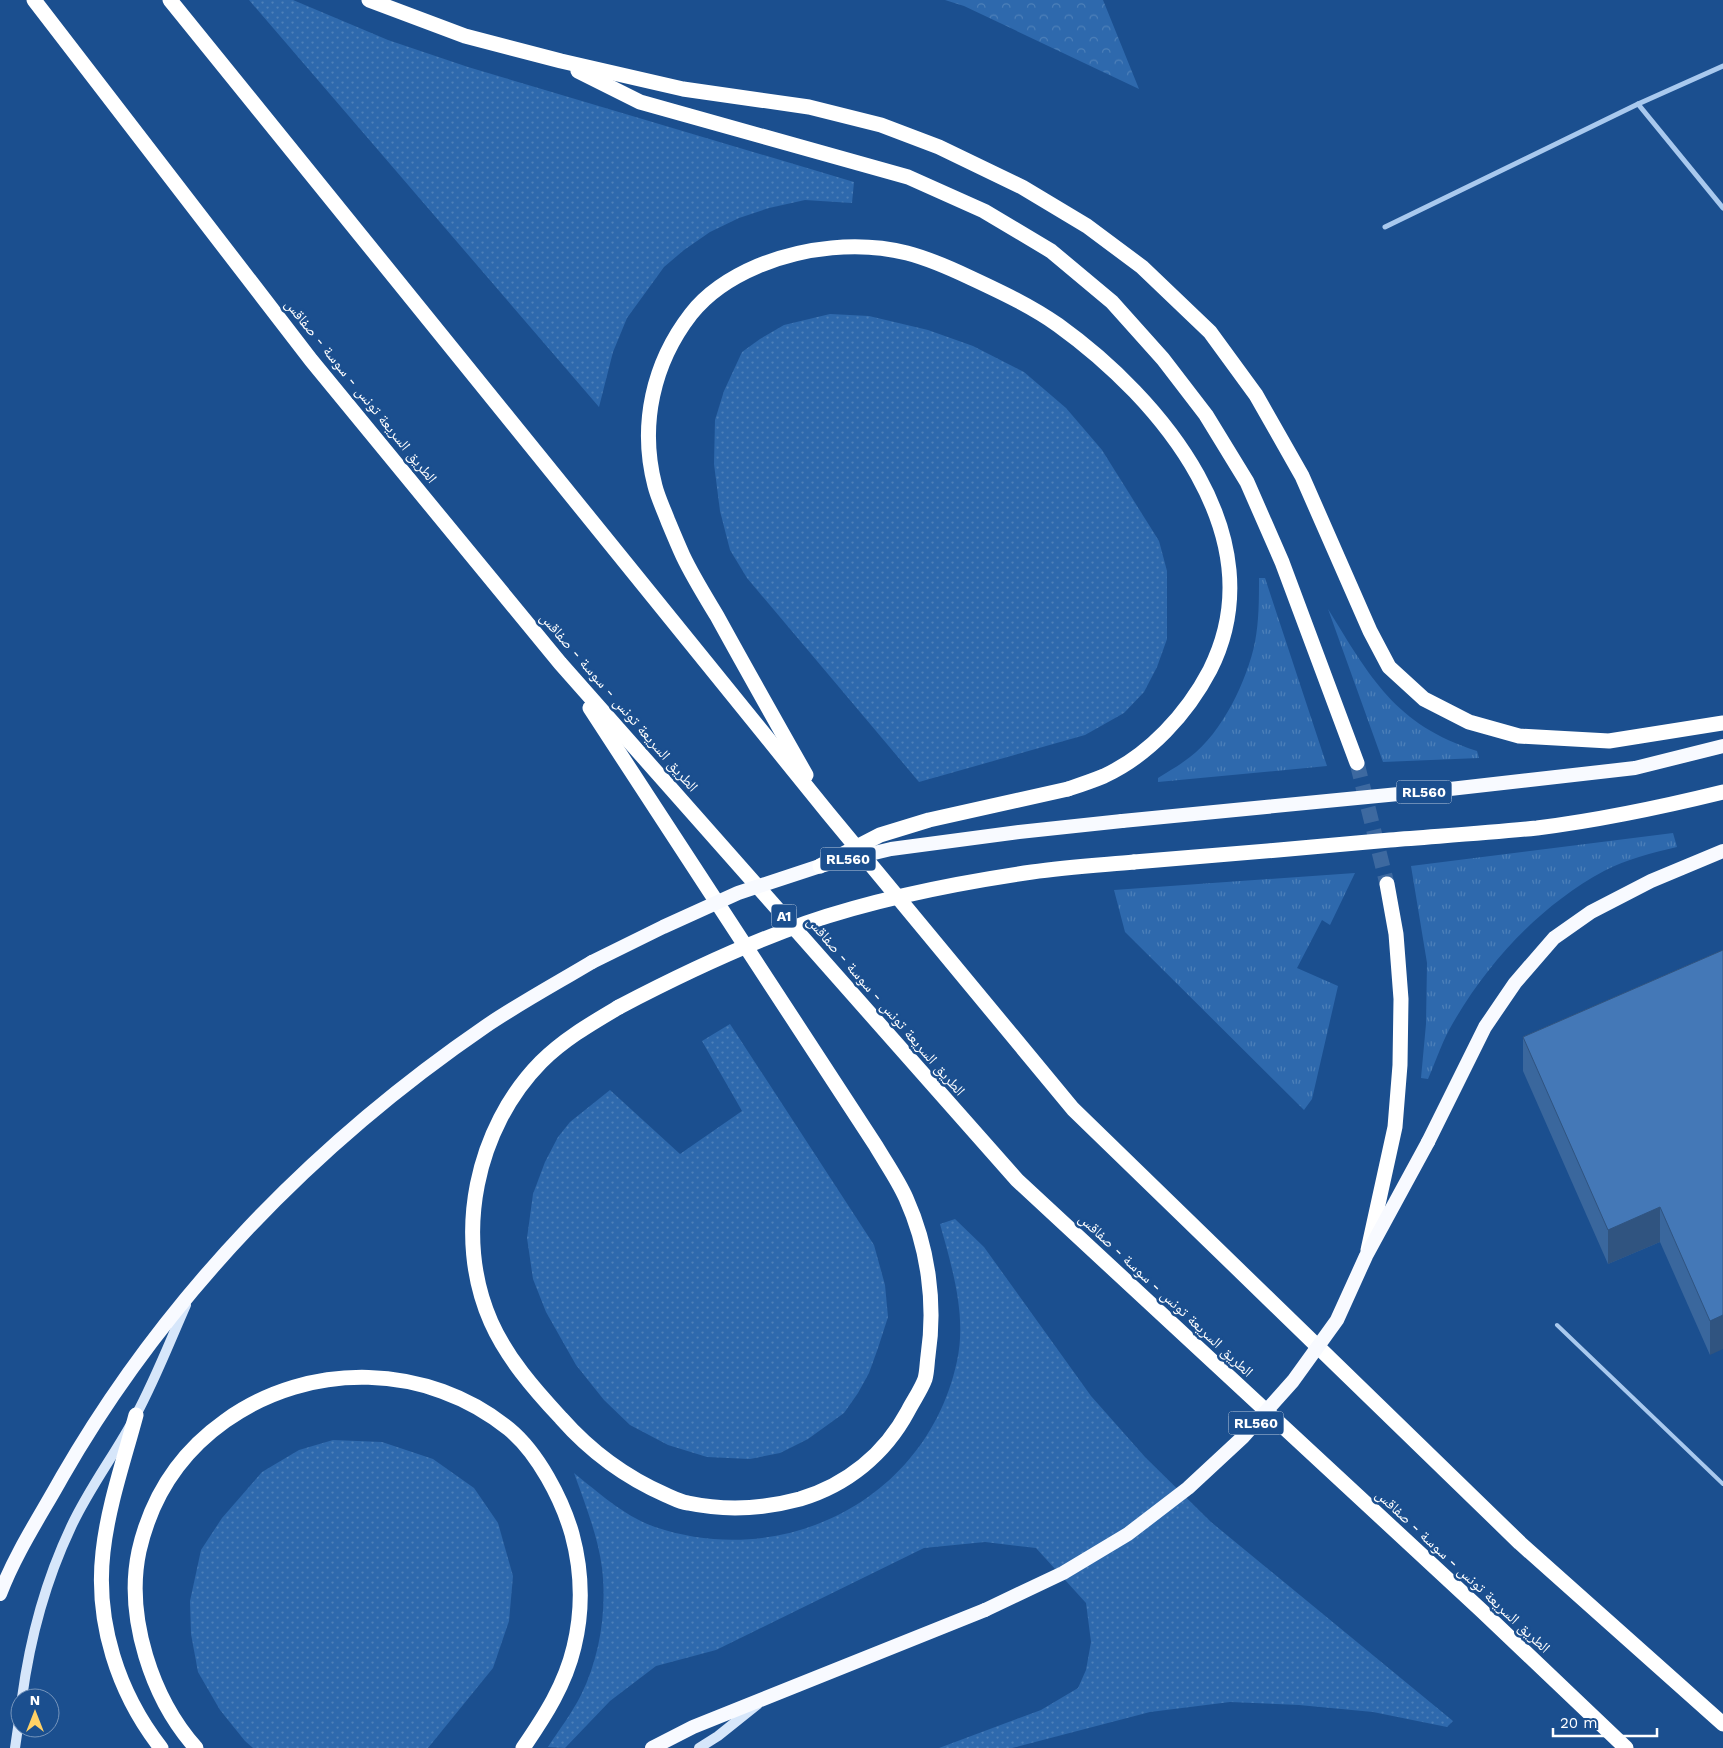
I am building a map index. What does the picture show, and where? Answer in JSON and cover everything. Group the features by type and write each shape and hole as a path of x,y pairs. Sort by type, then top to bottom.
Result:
{"highway":[{"name":"الطريق السريعة تونس - سوسة - صفاقس","path":"34,0 311,360 560,663 1016,1180 1489,1618 1626,1748"},
{"path":"170,0 828,813 1073,1109 1520,1543 1723,1724"},
{"path":"369,0 465,36 561,61 683,89 809,107 881,125 939,146 1022,187 1087,226 1142,267 1210,332 1256,395 1302,476 1370,631 1389,667 1424,699 1469,722 1519,736 1609,741 1723,723"},
{"path":"561,61 640,102 908,177 984,211 1051,251 1112,302 1163,359 1206,415 1247,482 1282,562 1357,763"},
{"path":"820,866 880,836 913,825 1068,789 1105,775 1137,755 1166,731 1185,710 1201,687 1223,636 1228,608 1229,577 1225,545 1217,514 1203,484 1180,448 1154,413 1125,381 1093,352 1054,322 1012,297 937,262 905,252 872,247 838,247 805,251 773,260 742,272 714,290 677,333 664,359 654,386 649,412 650,466 656,491 683,557 828,813"},
{"path":"560,663 876,1146 906,1198 923,1248 931,1288 931,1339 924,1381 904,1418 882,1449 859,1471 834,1486 808,1496 778,1505 716,1508 685,1503 655,1490 628,1475 578,1437 519,1369 491,1322 482,1296 474,1263 473,1229 477,1187 482,1162 493,1132 509,1103 542,1060 584,1027 680,975 741,948 807,923 946,886 1033,872 1134,862 1538,828 1676,804 1723,792"},
{"name":"RL560","path":"193,1290 244,1231 320,1157 412,1080 487,1025 592,962 738,893 820,866 891,849 1019,832 1450,789 1635,768 1723,746"},
{"name":"RL560","path":"765,1698 985,1610 1063,1572 1128,1534 1188,1488 1243,1437 1293,1381 1337,1320 1366,1256 1428,1142 1485,1027 1515,983 1554,938 1591,912 1651,881 1723,851"},
{"path":"1366,1256 1395,1127 1400,1065 1401,999 1396,934 1387,884"},
{"path":"0,1594 14,1561 112,1395 193,1290"},
{"path":"196,1748 172,1716 160,1693 142,1642 136,1615 135,1586 138,1558 144,1529 155,1502 170,1476 188,1453 211,1430 237,1412 266,1397 296,1386 327,1379 360,1377 392,1378 425,1385 455,1396 484,1412 511,1430 534,1457 553,1486 567,1518 576,1551 580,1583 580,1615 565,1677 552,1706 523,1748"},
{"path":"136,1415 108,1520 103,1552 104,1618 111,1650 122,1682 136,1712 161,1748"},
{"path":"652,1748 692,1727 765,1698"}],"main road":[{"path":"23,1688 26,1664 37,1618 51,1574 71,1526 136,1415 193,1290"},
{"path":"699,1748 730,1727 765,1698"}],"street":[{"path":"1385,227 1638,104 1723,66"},
{"path":"1638,104 1723,208"}],"lane":[{"path":"1557,1325 1723,1484"}],"green space":[{"path":"249,0 293,0 388,40 468,67 854,182 852,203 805,200 769,208 739,218 710,232 684,250 664,267 627,318 613,352 599,407"},
{"path":"945,0 1103,0 1139,89 964,6"},
{"path":"830,314 869,316 928,330 973,346 1024,372 1066,408 1102,450 1159,541 1167,571 1167,639 1157,667 1144,692 1124,713 1085,735 919,782 747,578 730,550 720,511 714,464 715,420 724,391 742,352 784,325"},
{"path":"1259,578 1265,578 1327,766 1158,782 1158,778 1202,747 1232,705 1246,673 1255,642"},
{"path":"1328,609 1372,677 1405,713 1449,740 1477,751 1479,758 1383,762"},
{"path":"1673,833 1677,847 1649,854 1604,871 1557,901 1516,939 1497,960 1463,1006 1449,1030 1428,1079 1421,1078 1426,1024 1427,963 1411,866"},
{"path":"1355,873 1330,925 1322,920 1297,968 1338,986 1312,1099 1304,1110 1125,932 1114,890"},
{"path":"730,1024 874,1245 885,1285 888,1317 869,1373 844,1413 808,1439 780,1453 750,1459 707,1457 668,1445 630,1425 604,1400 576,1365 546,1312 533,1279 527,1238 533,1194 545,1162 558,1137 570,1122 610,1090 680,1154 742,1111 702,1041"},
{"path":"955,1219 984,1247 1091,1396 1145,1457 1211,1522 1453,1721 1447,1727 1373,1712 1299,1705 1230,1702 1150,1712 1012,1748 939,1748 1041,1710 1078,1688 1086,1670 1091,1642 1086,1603 1036,1548 985,1542 924,1548 716,1650 656,1666 610,1701 565,1748 548,1747 574,1708 588,1680 597,1649 603,1617 604,1600 600,1556 591,1520 574,1473 633,1517 655,1527 704,1538 753,1539 800,1530 844,1512 883,1485 916,1451 941,1409 957,1361 960,1327 957,1292 940,1224"},
{"path":"333,1440 382,1442 433,1459 474,1488 498,1523 513,1576 509,1621 493,1668 428,1748 253,1748 220,1710 198,1672 191,1634 190,1601 201,1550 222,1518 262,1472 299,1450"}],"building":[{"path":"1723,950 1723,1315 1710,1321 1660,1207 1608,1230 1523,1037"}],"tunnel":[{"path":"1357,763 1387,884"}]}
